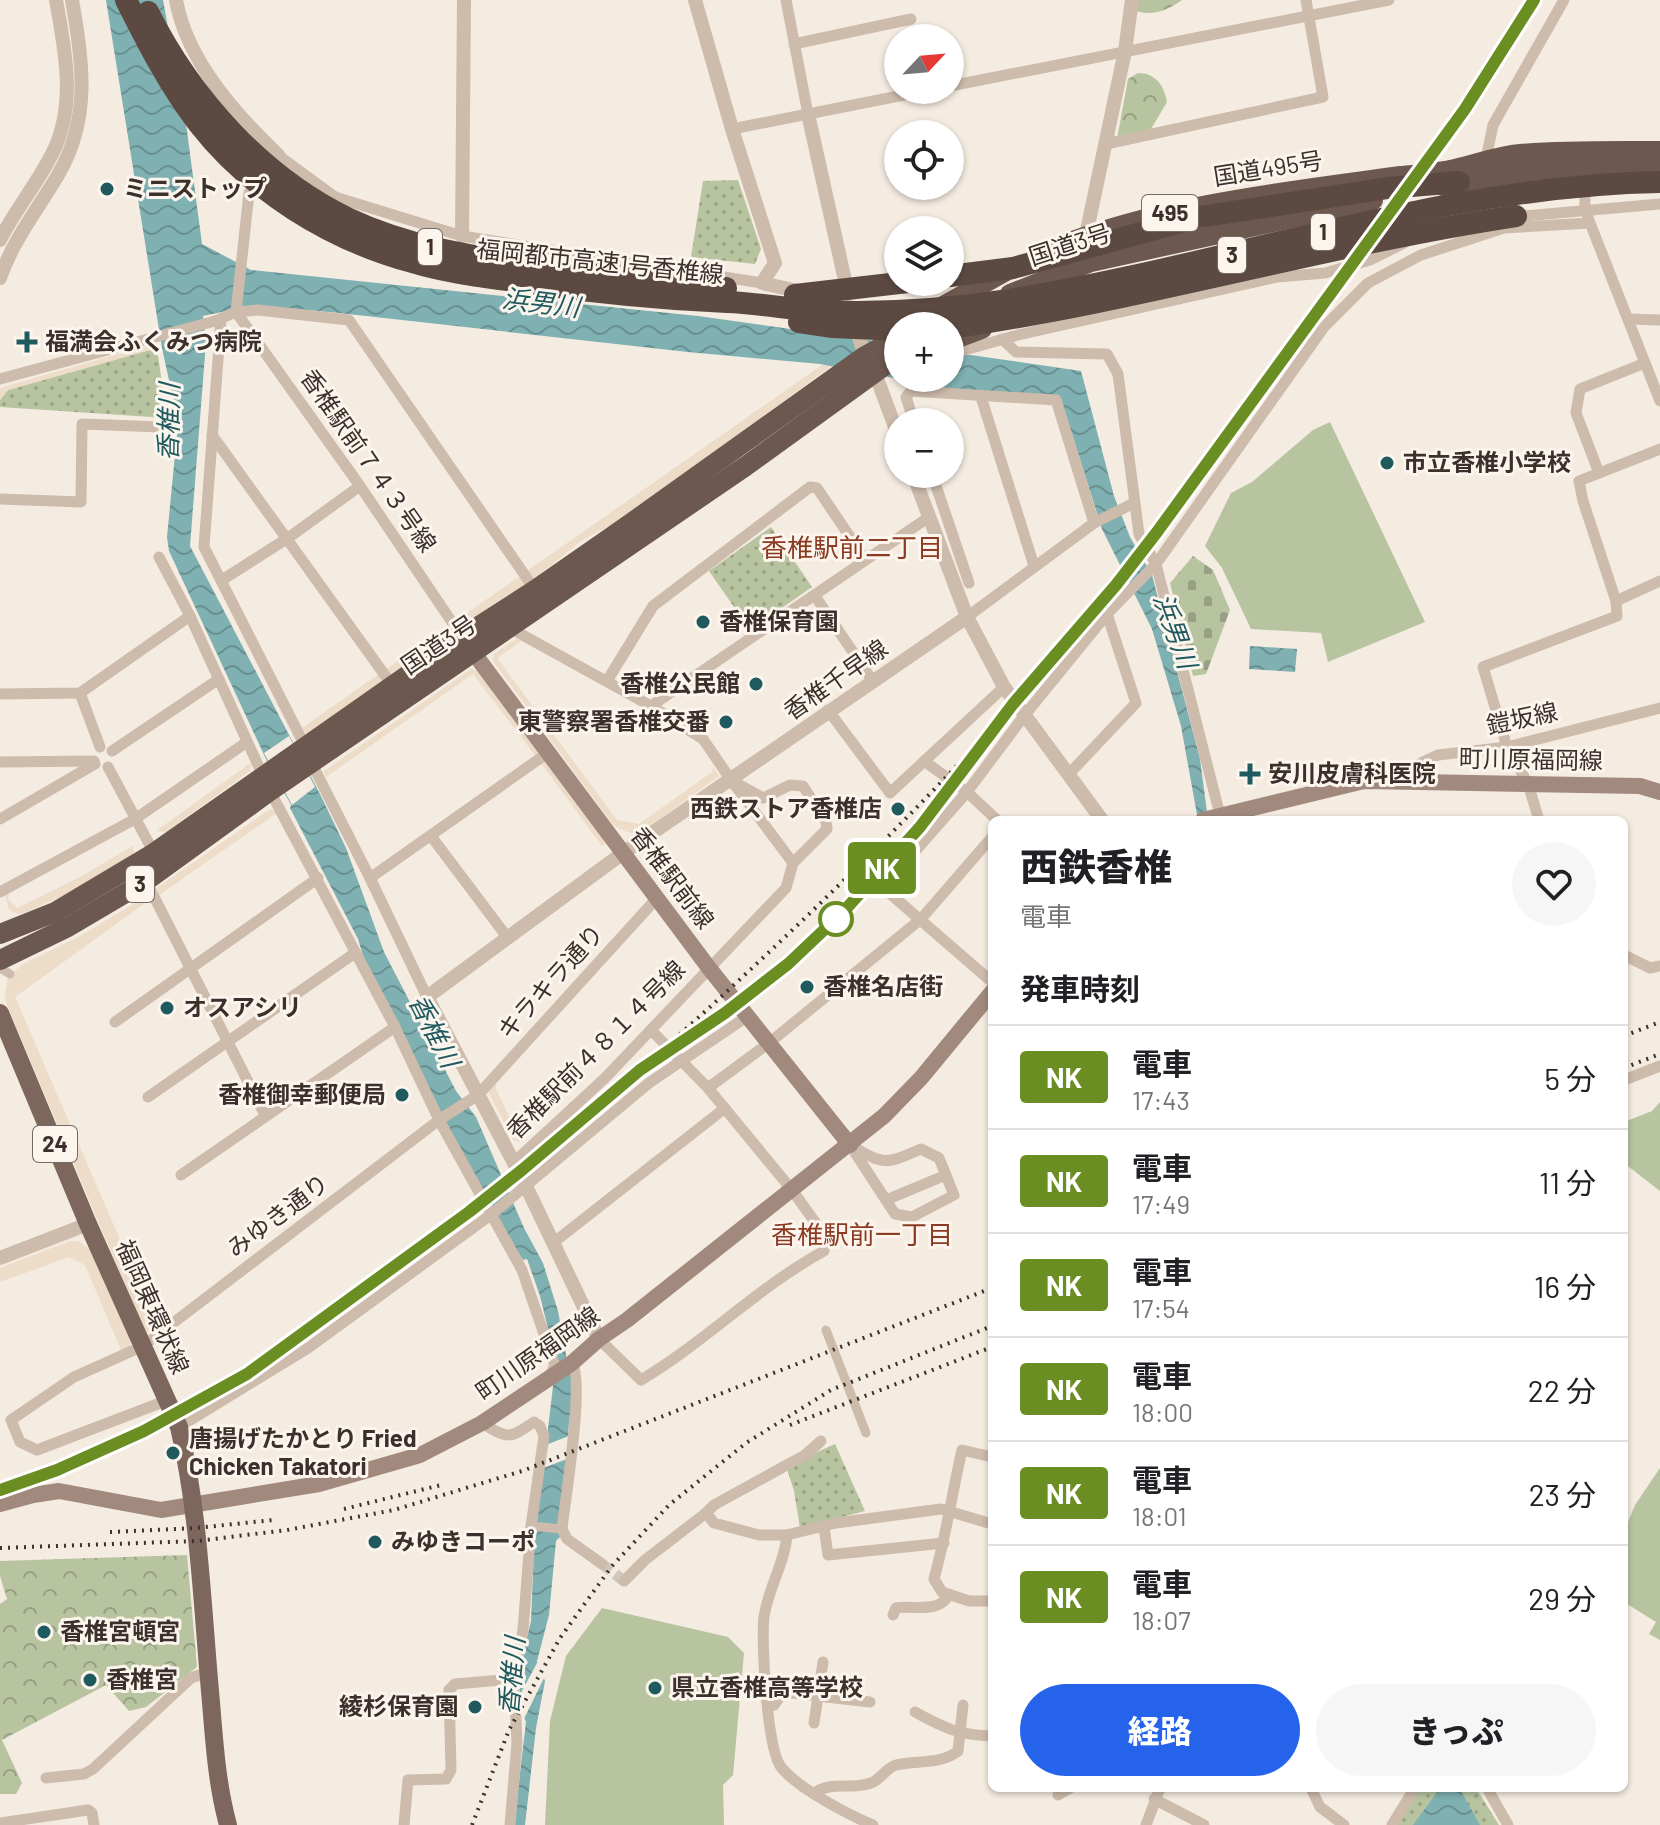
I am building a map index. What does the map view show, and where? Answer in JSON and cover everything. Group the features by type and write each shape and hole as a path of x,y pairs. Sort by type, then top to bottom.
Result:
{"highway":[{"name":"福岡都市高速1号香椎線","path":"126,0 174,88 198,123 254,179 321,226 376,251 462,274 676,300 820,311 922,310 1002,301 1134,268"},
{"name":"福岡都市高速1号香椎線","path":"143,0 188,78 240,140 295,186 350,219 417,243 467,256 579,272 795,295 866,299 958,294 1134,268"},
{"name":"国道495号","path":"933,312 1031,257 1086,235 1187,208 1298,190 1457,176 1486,159 1519,154 1585,150 1660,151"},
{"name":"国道3号","path":"964,312 1091,262 1457,176 1590,166 1660,167"},
{"name":"1","path":"1134,268 1508,179 1660,167"},
{"path":"964,274 1013,268 1199,217 1457,176"},
{"name":"1","path":"1134,268 1512,193 1599,183 1660,184"},
{"name":"国道3号","path":"964,336 1094,286 1315,236 1518,206 1585,187 1660,184"},
{"path":"1622,186 1660,194"},
{"path":"964,326 1030,317 1138,295 1291,258 1441,228 1518,206"},
{"path":"795,295 884,285"},
{"path":"676,300 833,327 884,331"},
{"name":"国道495号","path":"866,356 884,342"},
{"name":"国道3号","path":"0,934 55,912 266,784 468,644 535,590 866,356 884,358"},
{"name":"国道3号","path":"308,755 392,685 468,644 510,628 746,466 866,356"},
{"name":"国道3号","path":"5,967 146,881 266,784"}],"main road":[{"name":"香椎駅前線","path":"468,644 709,968 850,1145"},
{"name":"町川原福岡線","path":"1216,816 1364,781 1640,786 1660,792"},
{"name":"町川原福岡線","path":"0,1504 59,1491 161,1510 319,1484 420,1455 482,1423 572,1363 850,1145 899,1101 988,997"},
{"name":"福岡東環状線","path":"0,1013 88,1224 179,1427 193,1506 217,1771 228,1825"}],"street":[{"path":"0,240 54,150 64,118 68,95 67,70 56,0"},
{"path":"0,278 20,234 68,156 79,121 83,96 82,69 72,0"},
{"path":"176,0 180,24 211,78 250,129 279,156 335,197 462,236 762,283 849,301"},
{"path":"462,236 464,0"},
{"path":"695,0 775,263 762,283"},
{"path":"786,0 849,301 866,356 887,408"},
{"path":"1086,235 1125,51 1132,0"},
{"path":"1106,144 1323,97 1306,0"},
{"path":"964,83 1389,0"},
{"path":"1486,159 1493,125 1564,0"},
{"path":"794,44 911,19"},
{"path":"732,129 884,99"},
{"path":"236,312 249,193 279,156"},
{"path":"1585,187 1585,209 1660,401"},
{"path":"964,350 1277,277 1325,273 1370,260 1421,234 1518,206 1585,209 1660,204"},
{"path":"988,978 887,891 888,882 967,792 1107,614 1156,564 1324,327 1368,283 1421,255 1504,228 1590,223"},
{"path":"0,379 218,320 236,312 258,310 349,320 535,590"},
{"name":"香椎駅前７４３号線","path":"236,312 468,644"},
{"path":"1629,319 1660,320"},
{"path":"218,320 204,547 370,878 472,1099 526,1186 599,1339 641,1380 824,1251 825,1236 725,1108 682,1059 651,1030"},
{"path":"1002,339 1016,352 1107,354 1118,374 1139,534 1156,564 1212,816"},
{"path":"866,356 884,362"},
{"path":"1599,473 1576,413 1580,389 1645,363"},
{"path":"910,408 906,397 911,391 1056,400 1094,523"},
{"path":"981,397 1034,566"},
{"path":"0,499 81,502 82,424 160,427"},
{"path":"212,435 392,685"},
{"path":"1538,816 1528,784 1507,747 1483,667 1617,616 1616,601 1579,481 1660,449"},
{"path":"222,580 288,538 360,486"},
{"path":"607,681 653,606 810,487 817,488 865,559"},
{"path":"918,488 967,617 1004,687 1099,816"},
{"path":"937,488 969,583"},
{"path":"967,617 1094,523 1134,503"},
{"path":"651,706 929,517"},
{"path":"159,557 190,616 266,784 522,1270 555,1366 547,1380"},
{"path":"1616,601 1660,581"},
{"path":"815,596 872,680"},
{"path":"1068,775 1136,703 1107,614"},
{"path":"0,694 80,693 190,616"},
{"name":"香椎千早線","path":"427,997 623,853 967,617"},
{"path":"510,628 651,706 703,739 731,780 793,863 827,829 826,821 803,786 790,785 763,798 731,780"},
{"path":"94,763 95,751 106,749 219,679"},
{"path":"828,710 890,793 1004,687"},
{"path":"0,762 94,763 101,768 108,767 114,760 80,693"},
{"name":"鎧坂線","path":"1400,780 1414,772 1421,763 1438,755 1507,747 1660,708"},
{"path":"0,892 135,819 247,742"},
{"path":"370,878 549,752"},
{"path":"924,761 967,792 993,816"},
{"path":"0,819 94,763"},
{"path":"108,767 154,853"},
{"path":"431,836 507,937"},
{"path":"708,1088 769,1043 921,919 988,842"},
{"name":"香椎駅前４８１４号線","path":"513,1163 605,1078 786,888 793,863"},
{"path":"115,1022 318,878"},
{"path":"146,881 265,1115"},
{"name":"キラキラ通り","path":"441,1119 472,1099 657,898"},
{"path":"148,1097 355,953"},
{"path":"1628,957 1650,968 1660,966"},
{"path":"0,968 5,967"},
{"path":"179,1427 308,1348 492,1214 649,1083 748,1016"},
{"path":"181,1175 395,1027"},
{"path":"1628,1078 1660,1066"},
{"path":"553,1243 725,1108"},
{"name":"みゆき通り","path":"168,1400 37,1450 20,1442 11,1420 74,1377 143,1346 441,1119"},
{"path":"850,1145 880,1162 897,1160 921,1149 939,1158 954,1195 912,1217 895,1214 850,1145"},
{"path":"886,1200 946,1175"},
{"path":"0,1258 88,1224"},
{"path":"826,1330 866,1433"},
{"path":"572,1363 576,1369 577,1396 562,1529 567,1539 602,1564"},
{"path":"482,1423 503,1436 514,1436 534,1422 540,1426 544,1436 531,1526 523,1630 514,1679 517,1743 510,1825"},
{"path":"624,1581 714,1505 805,1455 821,1441"},
{"path":"988,1456 962,1450 934,1579 942,1592 969,1601 988,1601"},
{"path":"706,1513 714,1523 759,1535 787,1535 941,1509 988,1523"},
{"path":"531,1526 562,1529"},
{"path":"824,1527 828,1555 944,1543"},
{"path":"787,1535 786,1551 764,1617 770,1742 780,1767 849,1815 873,1825"},
{"path":"893,1615 896,1608 938,1606 945,1602 949,1594"},
{"path":"814,1723 823,1662"},
{"path":"46,1778 84,1774 93,1769 191,1678 208,1672"},
{"path":"404,1825 408,1780 446,1779 451,1770 449,1690 455,1684 514,1679"},
{"path":"768,1707 774,1705 783,1692 870,1702"},
{"path":"815,1793 822,1787 874,1783 893,1766 949,1758 958,1751 963,1705"},
{"path":"915,1712 947,1730 988,1736"},
{"path":"1058,1795 1063,1792"},
{"path":"1313,1792 1320,1807 1344,1825"},
{"path":"1392,1825 1413,1792"},
{"path":"1489,1792 1508,1825"},
{"path":"1146,1825 1157,1794 1204,1825"},
{"path":"0,1823 22,1823 88,1810 92,1813 94,1825"}],"green space":[{"path":"1128,0 1182,0 1165,10 1148,13 1135,11"},
{"path":"1138,73 1150,75 1158,82 1167,102 1148,134 1117,139 1128,79"},
{"path":"738,180 761,249 755,264 691,257 703,181"},
{"path":"157,348 167,418 0,407 0,400 8,390"},
{"path":"1330,422 1425,622 1328,662 1321,633 1251,629 1222,568 1205,546 1231,493 1252,482 1313,430"},
{"path":"771,527 812,587 750,630 709,571"},
{"path":"1193,556 1213,570 1230,610 1206,674 1193,676 1170,583"},
{"path":"1660,1102 1660,1191 1628,1166 1628,1120 1652,1111"},
{"path":"835,1444 865,1511 800,1528 786,1466"},
{"path":"1660,1468 1660,1640 1649,1634 1656,1622 1628,1604 1628,1522 1635,1505"},
{"name":"香椎宮","path":"187,1555 197,1667 146,1707 129,1711 106,1685 2,1740 22,1783 16,1794 0,1794 0,1604 7,1599 0,1576 0,1561"},
{"name":"県立香椎高等学校","path":"602,1608 728,1637 744,1653 733,1775 723,1785 724,1825 545,1825 550,1721 566,1656"},
{"path":"1418,1792 1478,1792 1499,1825 1397,1825"}],"shaded area":[{"path":"156,343 157,348 8,390 0,400 0,388"},
{"path":"852,344 852,351 623,518 581,541 525,586 465,624 459,623 457,620"},
{"path":"445,628 448,633 445,638 387,674 385,670"},
{"path":"516,639 522,641 497,658 617,820 639,824 712,772 713,767 719,776 639,834 613,825 493,661 494,654"},
{"path":"471,669 479,672 540,754 537,758 473,674 326,777 324,771"},
{"path":"379,674 382,681 314,732 307,734 302,728"},
{"path":"252,762 250,771 166,832 156,831"},
{"path":"545,762 607,842 602,846 541,763"},
{"path":"270,809 282,814 274,815 159,895 157,888"},
{"path":"133,846 134,853 130,859 85,886 24,913 9,910 5,894 9,893 8,899 17,908"},
{"path":"145,897 148,901 15,997 160,1332 154,1334 145,1332 5,996 8,977 23,964 80,936"},
{"path":"496,1081 496,1089 519,1137 526,1138 519,1142 513,1140 488,1091"},
{"path":"70,1241 78,1241 91,1250 131,1338 130,1346 122,1352 85,1265 69,1257 0,1282 0,1268"}],"water":[{"name":"浜男川","path":"106,0 163,0 187,131 202,244 251,270 698,316 884,342 884,376 820,364 254,305 203,316 206,342 190,546 346,848 384,952 456,1091 476,1117 524,1228 543,1263 558,1311 567,1360 575,1380 560,1537 556,1541 549,1615 537,1661 545,1681 536,1728 525,1825 514,1825 526,1722 519,1705 518,1676 531,1621 534,1547 556,1361 540,1296 527,1259 523,1260 486,1202 364,959 358,939 266,759 169,551 167,537 179,414 162,348"},
{"path":"964,354 1081,371 1114,496 1130,537 1152,575 1200,759 1207,816 1197,816 1181,726 1152,629 1102,529 1061,399 964,390"},
{"path":"1250,646 1297,649 1295,672 1249,669"},
{"path":"1437,1792 1462,1792 1480,1825 1413,1825"}],"pier":[{"path":"289,736 315,787 292,805 264,753"},
{"path":"574,1434 575,1456 538,1470 543,1446"},
{"path":"544,1650 542,1661 546,1674 521,1725 515,1704"}],"tunnel":[{"path":"602,1564 624,1581"}],"railway":[{"path":"1433,154 1534,0"},
{"path":"0,1490 96,1453 158,1424 271,1358 476,1206 574,1127 669,1044 888,836 1046,669 1175,509 1335,286"},
{"path":"693,1034 768,978 838,915 902,847 961,774"},
{"path":"1628,1034 1660,1022"},
{"path":"1628,1066 1660,1054"},
{"path":"0,1548 197,1541 287,1530 394,1510 522,1471 988,1290"},
{"path":"472,1825 509,1730 560,1638 612,1566 669,1505 746,1443 831,1390 988,1328"},
{"path":"790,1425 988,1349"},
{"path":"344,1509 445,1484"},
{"path":"110,1532 273,1520"}],"train":[{"name":"NK","path":"0,1490 57,1470 144,1431 247,1374 469,1212 640,1070 753,992 844,911 920,827 1013,704 1116,585 1157,532 1465,109 1534,0"}],"place":[{"name":"ミニストップ","path":"107,189"},
{"name":"福満会ふくみつ病院","path":"27,342"},
{"name":"市立香椎小学校","path":"1387,463"},
{"name":"香椎保育園","path":"703,622"},
{"name":"香椎公民館","path":"756,684"},
{"name":"東警察署香椎交番","path":"726,722"},
{"name":"安川皮膚科医院","path":"1250,774"},
{"name":"西鉄ストア香椎店","path":"898,809"},
{"name":"香椎名店街","path":"807,987"},
{"name":"オスアシリ","path":"167,1008"},
{"name":"香椎御幸郵便局","path":"402,1095"},
{"name":"唐揚げたかとり Fried Chicken Takatori","path":"173,1453"},
{"name":"みゆきコーポ","path":"375,1542"},
{"name":"香椎宮頓宮","path":"44,1632"},
{"name":"香椎宮","path":"90,1680"},
{"name":"県立香椎高等学校","path":"655,1688"},
{"name":"綾杉保育園","path":"475,1707"}],"district":[{"name":"香椎駅前二丁目","path":"852,548"},
{"name":"香椎駅前一丁目","path":"862,1235"}],"water label":[{"name":"香椎川","path":"169,422"},
{"name":"香椎川","path":"434,1031"},
{"name":"香椎川","path":"512,1676"}]}
